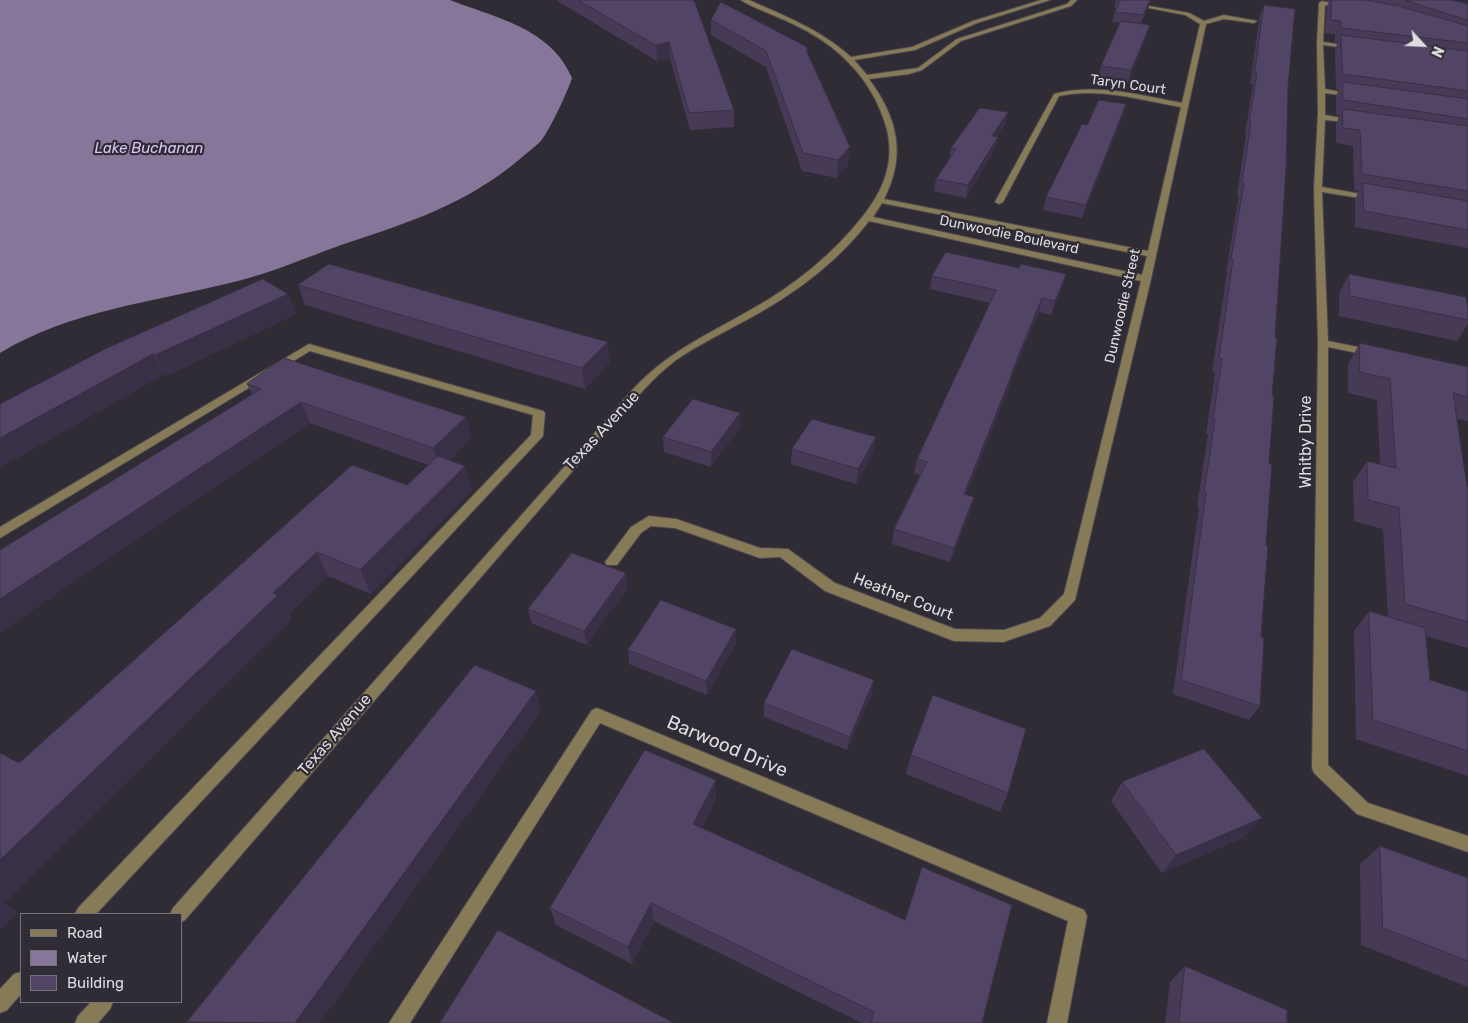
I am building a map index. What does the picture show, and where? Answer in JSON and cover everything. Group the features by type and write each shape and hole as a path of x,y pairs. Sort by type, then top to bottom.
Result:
{"street":[{"name":"Texas Avenue","path":"180,913 610,420 670,360 701,339 754,311 806,278 844,244 879,200 892,171 892,147 887,114 866,77 837,48 796,23 744,0"},
{"path":"849,58 913,49 975,22 1047,0"},
{"path":"866,77 920,69 959,40 982,31 1069,5 1074,0"},
{"name":"Whitby Drive","path":"1349,8 1322,3 1320,43 1322,116 1318,188 1323,343 1320,768 1363,809 1468,844"},
{"path":"1151,7 1187,14 1202,22 1224,17 1254,21"},
{"name":"Dunwoodie Street","path":"1070,596 1146,279 1202,22"},
{"path":"1320,43 1359,48"},
{"name":"Taryn Court","path":"999,202 1056,95 1072,90 1095,91 1185,106"},
{"path":"1322,91 1361,96"},
{"path":"1322,116 1361,122"},
{"path":"1318,188 1384,200"},
{"name":"Dunwoodie Boulevard","path":"879,200 1150,254"},
{"name":"Dunwoodie Boulevard","path":"866,218 1146,279"},
{"path":"1323,343 1381,355"},
{"path":"0,533 309,347 539,413 537,436 85,913"},
{"name":"Heather Court","path":"612,562 636,530 649,521 676,524 760,553 783,552 830,588 954,635 1004,636 1045,622 1070,596"},
{"name":"Barwood Drive","path":"398,1023 596,715 1078,916 1057,1023"},
{"path":"0,1003 20,982"},
{"path":"85,1023 102,1003"}],"water":[{"name":"Lake Buchanan","path":"0,0 450,0 503,19 536,36 551,47 563,61 572,78 558,111 540,142 499,175 479,189 458,200 414,220 262,274 84,317 27,338 0,353"}],"building":[{"path":"578,0 694,0 734,110 689,113 669,42 656,45"},
{"path":"1121,0 1150,0 1143,15 1115,12"},
{"path":"1332,0 1364,0 1399,6 1468,26 1468,43 1341,28 1341,21 1331,20"},
{"path":"1405,0 1452,0 1468,4 1468,20"},
{"path":"721,2 807,47 807,52 850,147 838,160 803,153 766,51 711,20"},
{"path":"1264,5 1295,9 1288,87 1286,170 1272,396 1274,396 1269,464 1272,464 1261,637 1264,638 1260,706 1181,680 1206,493 1204,492 1215,420 1213,419 1222,359 1219,358 1233,259 1231,259 1244,183 1242,182 1251,122 1249,122 1257,73 1255,73"},
{"path":"1121,21 1150,25 1131,70 1101,66"},
{"path":"1341,35 1468,51 1468,91 1343,74"},
{"path":"1343,82 1468,99 1468,119 1343,100"},
{"path":"1099,100 1126,104 1086,205 1046,197 1082,124 1087,125"},
{"path":"980,108 1008,112 992,136 998,137 968,185 936,179 956,149 951,148"},
{"path":"1343,109 1468,126 1468,191 1362,174 1360,130 1343,128"},
{"path":"1363,183 1468,201 1468,230 1364,211"},
{"path":"946,252 1019,268 1021,264 1066,274 1055,301 1042,298 964,494 974,497 954,548 894,529 927,462 917,459 996,290 932,276"},
{"path":"329,264 608,342 582,368 298,285"},
{"path":"1349,274 1466,297 1468,320 1350,296"},
{"path":"263,279 288,294 155,355 153,354 0,438 0,404 105,349"},
{"path":"1360,343 1468,367 1468,397 1453,393 1468,486 1468,622 1405,604 1399,508 1368,500 1367,461 1396,468 1390,379 1360,372"},
{"path":"284,358 466,417 433,448 301,402 0,599 0,550 261,389 247,384"},
{"path":"693,399 740,413 711,452 663,437"},
{"path":"812,419 876,437 858,469 792,449"},
{"path":"438,456 465,466 360,570 317,552 273,593 278,595 0,860 0,753 19,763 352,465 407,485"},
{"path":"572,553 626,573 584,631 528,609"},
{"path":"661,600 736,629 706,681 628,650"},
{"path":"1369,611 1425,628 1430,680 1468,692 1468,751 1373,720"},
{"path":"792,649 874,680 850,737 764,703"},
{"path":"475,665 536,691 295,1023 187,1022"},
{"path":"933,695 1026,729 1008,793 911,755"},
{"path":"1204,749 1262,818 1176,855 1122,782"},
{"path":"645,750 716,780 693,824 905,920 922,867 1012,905 982,1023 871,1023 874,1012 651,903 628,947 550,908"},
{"path":"1380,846 1468,878 1468,961 1383,928"},
{"path":"498,930 674,1023 440,1023"},
{"path":"1185,966 1287,1010 1287,1023 1179,1023"}]}
